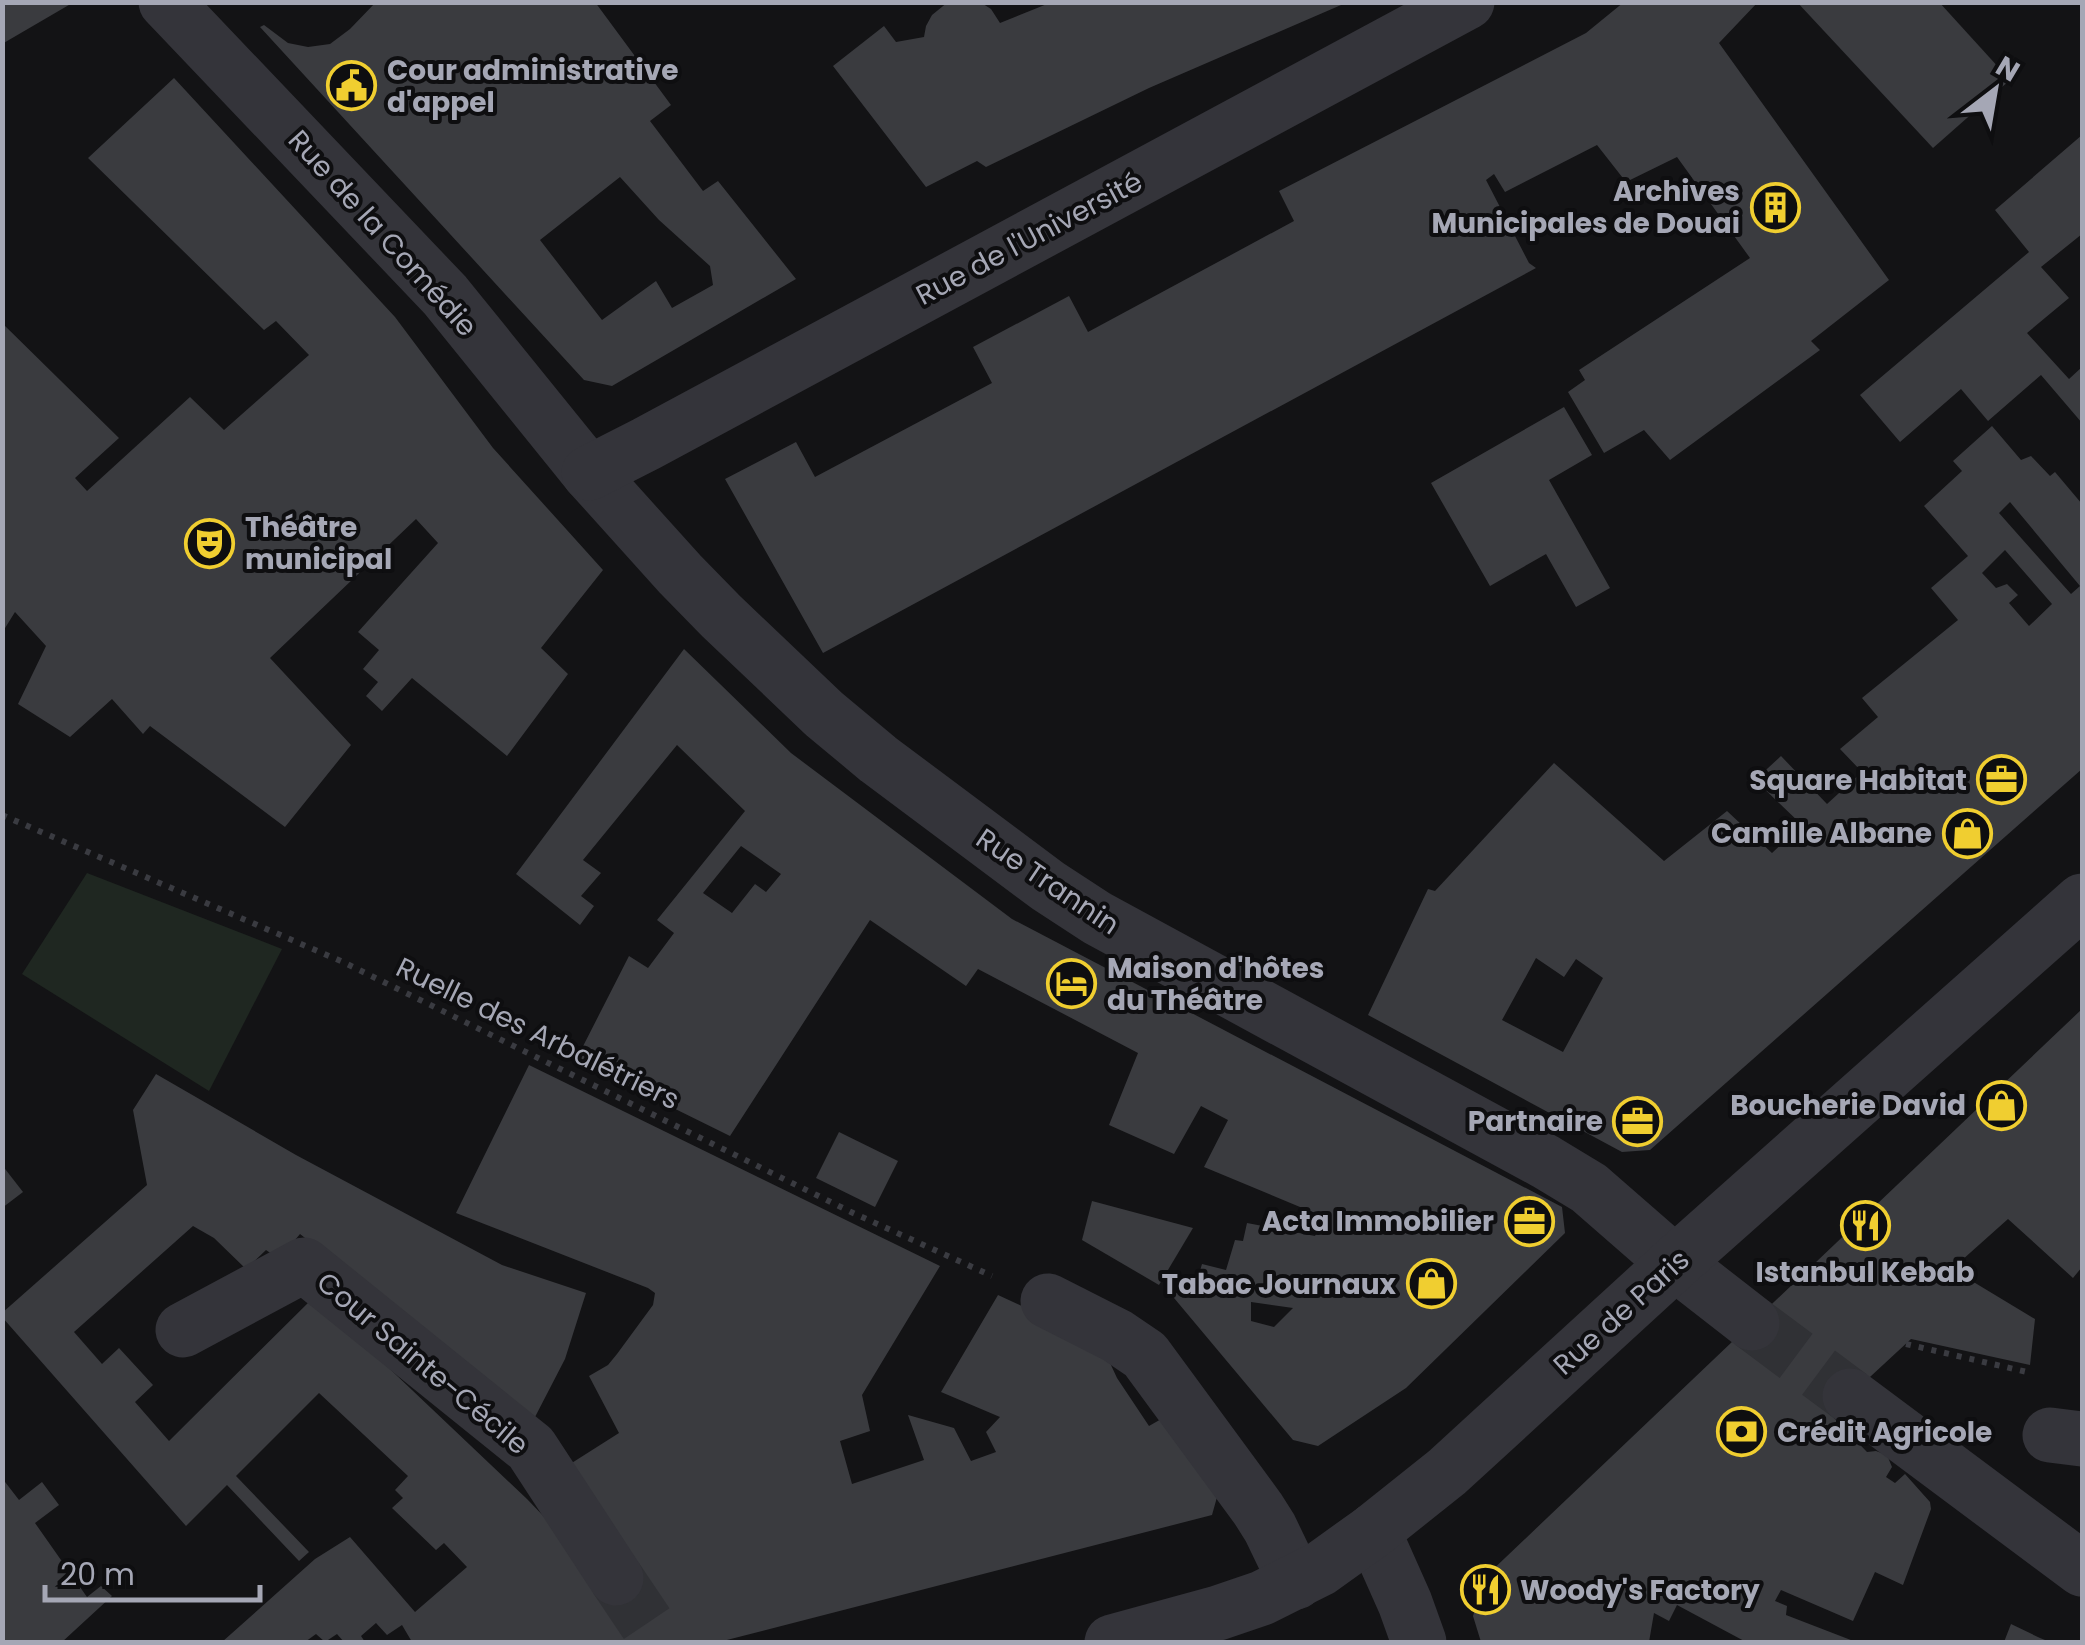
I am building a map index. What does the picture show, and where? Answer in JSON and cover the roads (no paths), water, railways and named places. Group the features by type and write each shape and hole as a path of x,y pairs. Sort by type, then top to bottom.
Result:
{"street":[{"name":"Rue de la Comédie","path":"166,2 445,295 589,472"},
{"name":"Rue de l'Université","path":"589,472 1467,2"},
{"name":"Rue Trannin","path":"589,472 680,574 824,714 1048,886 1146,946 1588,1188 1752,1323"},
{"name":"Rue de Paris","path":"1112,1642 1262,1598 1340,1556 1373,1531 1446,1472 2082,901"},
{"name":"Cour Sainte-Cécile","path":"183,1330 304,1264 531,1448 616,1578"},
{"path":"1048,1301 1145,1355 1264,1518 1296,1582"},
{"path":"1850,1396 2082,1569"},
{"path":"1373,1531 1419,1642"}],"tunnel":[{"path":"1752,1323 1850,1396"},
{"path":"616,1578 659,1642"}],"place":[{"name":"Cour administrative d'appel","path":"352,86"},
{"name":"Archives Municipales de Douai","path":"1775,207"},
{"name":"Théâtre municipal","path":"210,543"},
{"name":"Square Habitat","path":"2002,780"},
{"name":"Camille Albane","path":"1967,833"},
{"name":"Maison d'hôtes du Théâtre","path":"1072,984"},
{"name":"Boucherie David","path":"2001,1105"},
{"name":"Partnaire","path":"1638,1121"},
{"name":"Acta Immobilier","path":"1529,1221"},
{"name":"Istanbul Kebab","path":"1865,1225"},
{"name":"Tabac Journaux","path":"1431,1284"},
{"name":"Crédit Agricole","path":"1742,1432"},
{"name":"Woody's Factory","path":"1485,1590"}]}
